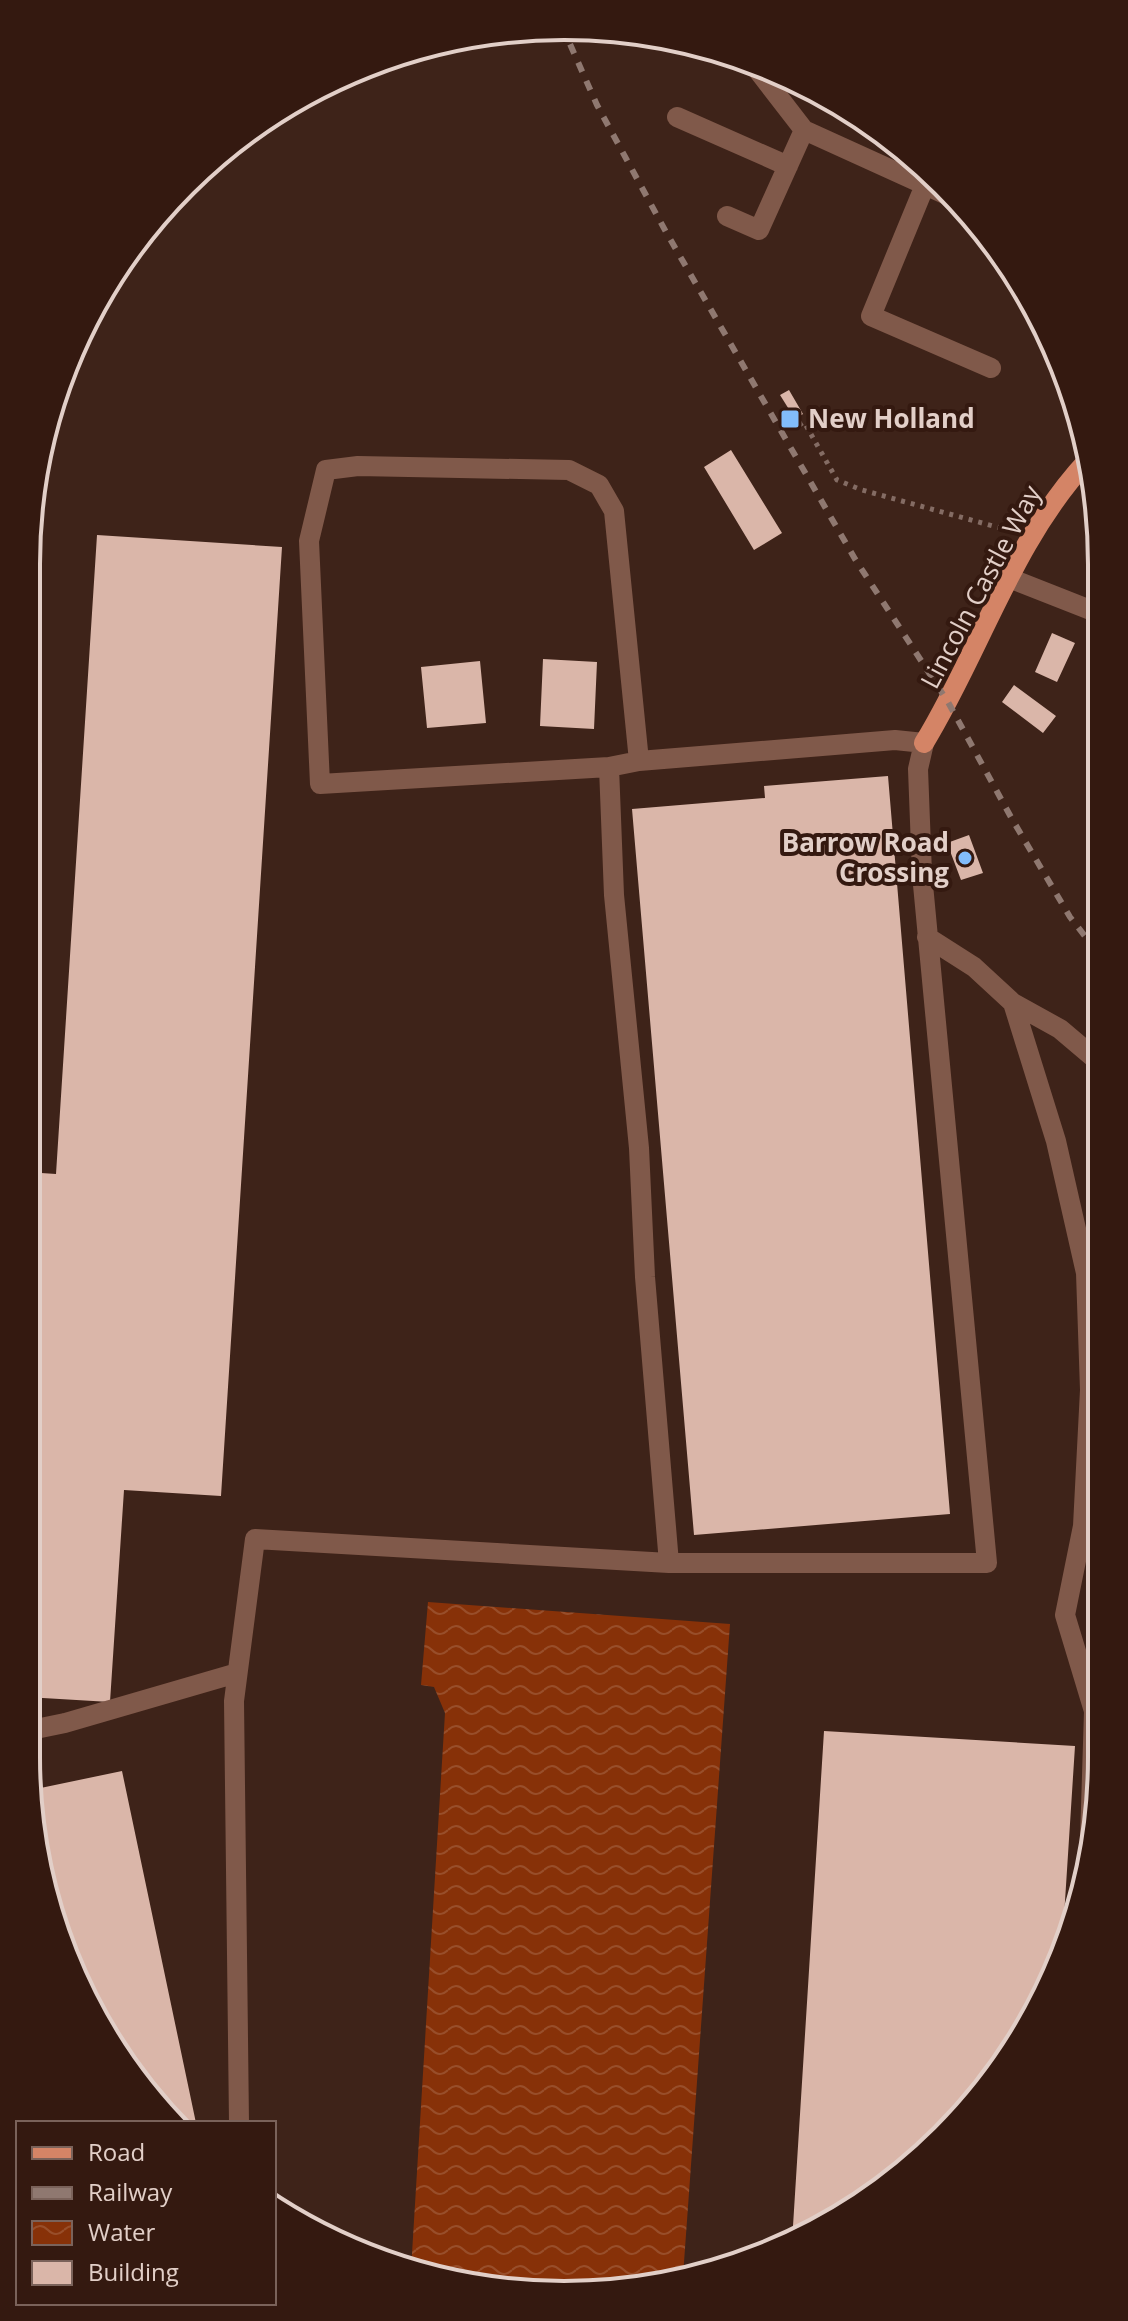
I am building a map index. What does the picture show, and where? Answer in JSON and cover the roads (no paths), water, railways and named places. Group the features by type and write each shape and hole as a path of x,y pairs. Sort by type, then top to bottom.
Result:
{"main road":[{"name":"Lincoln Castle Way","path":"924,743 1032,536 1072,478 1080,472"}],"lane":[{"path":"766,80 804,130 925,185 871,316 991,368"},
{"path":"677,117 788,166"},
{"path":"727,216 759,230 804,130"},
{"path":"239,2121 234,1701 255,1539 669,1563 987,1563 922,874 918,769 924,743 895,740 639,761 609,767 320,784 309,541 326,470 358,466 569,470 599,485 614,511 639,761"},
{"path":"1009,578 1088,609"},
{"path":"609,767 614,895 639,1148 645,1277 669,1563"},
{"path":"927,937 974,967 1013,1003 1060,1029 1088,1053"},
{"path":"1013,1003 1056,1141 1086,1273 1088,1332"},
{"path":"1088,1429 1083,1526 1065,1615 1088,1683"},
{"path":"40,1728 237,1673"}],"water":[{"path":"428,1602 730,1624 684,2267 598,2280 530,2280 462,2271 412,2258 445,1713 434,1687 421,1685"}],"railway":[{"path":"568,40 597,105 666,232 855,559 948,702 1012,819 1070,917 1088,940"}],"place":[{"name":"New Holland","path":"790,419"},
{"name":"Barrow Road Crossing","path":"965,858"}]}
